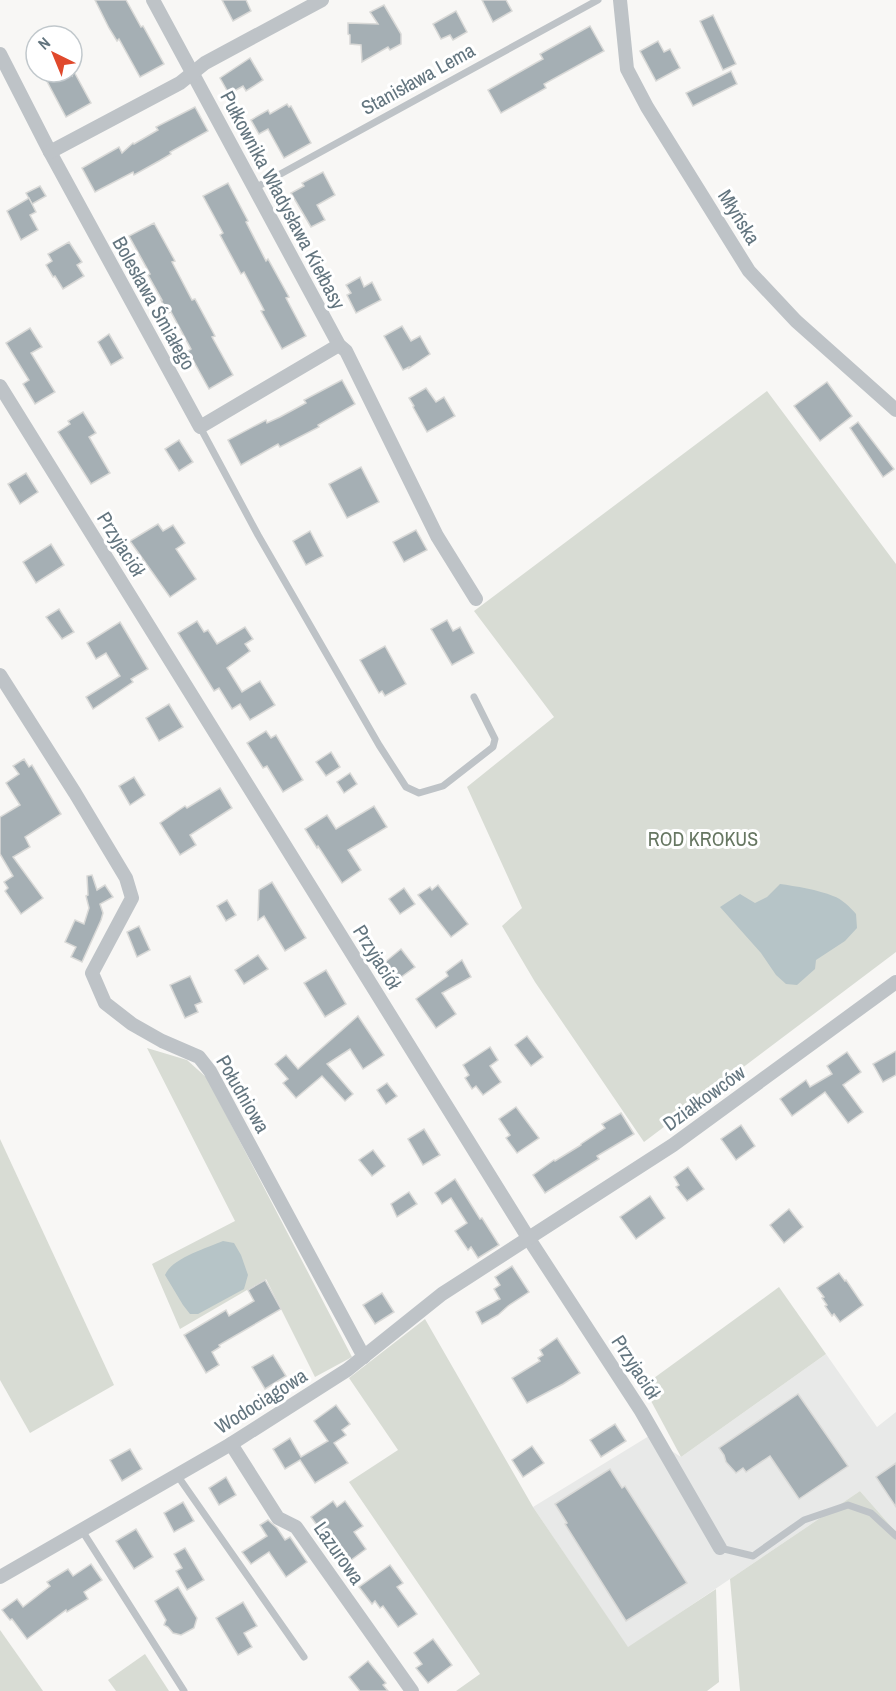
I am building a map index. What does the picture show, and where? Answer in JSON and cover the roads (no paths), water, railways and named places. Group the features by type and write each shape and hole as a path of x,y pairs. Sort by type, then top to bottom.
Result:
{"street":[{"name":"Pułkownika Władysława Kiełbasy","path":"153,0 339,345 346,351 437,536 476,599"},
{"path":"50,152 180,83 205,63 322,0"},
{"name":"Młyńska","path":"620,0 627,69 647,107 749,271 796,321 896,410"},
{"name":"Bolesława Śmiałego","path":"0,54 50,152 200,427"},
{"path":"200,427 339,345"},
{"name":"Przyjaciół","path":"0,386 529,1239 641,1411 720,1548"},
{"name":"Południowa","path":"0,675 126,878 132,898 92,973 105,1003 132,1024 162,1041 199,1057 210,1071 364,1357"},
{"name":"Działkowców","path":"529,1239 673,1145 896,982"},
{"name":"Wodociągowa","path":"0,1577 231,1444 347,1370 442,1294 529,1239"},
{"name":"Lazurowa","path":"231,1444 278,1518 296,1527 412,1691"}],"lane":[{"name":"Stanisława Lema","path":"255,188 598,0"},
{"path":"200,427 258,535 379,745 406,787 419,793 443,786 493,747 495,739 474,697"},
{"path":"177,1475 304,1657"},
{"path":"720,1548 753,1556 804,1520 848,1506 871,1513 896,1536"},
{"path":"81,1529 184,1691"}],"park label":[{"name":"ROD KROKUS","path":"703,839"}]}
